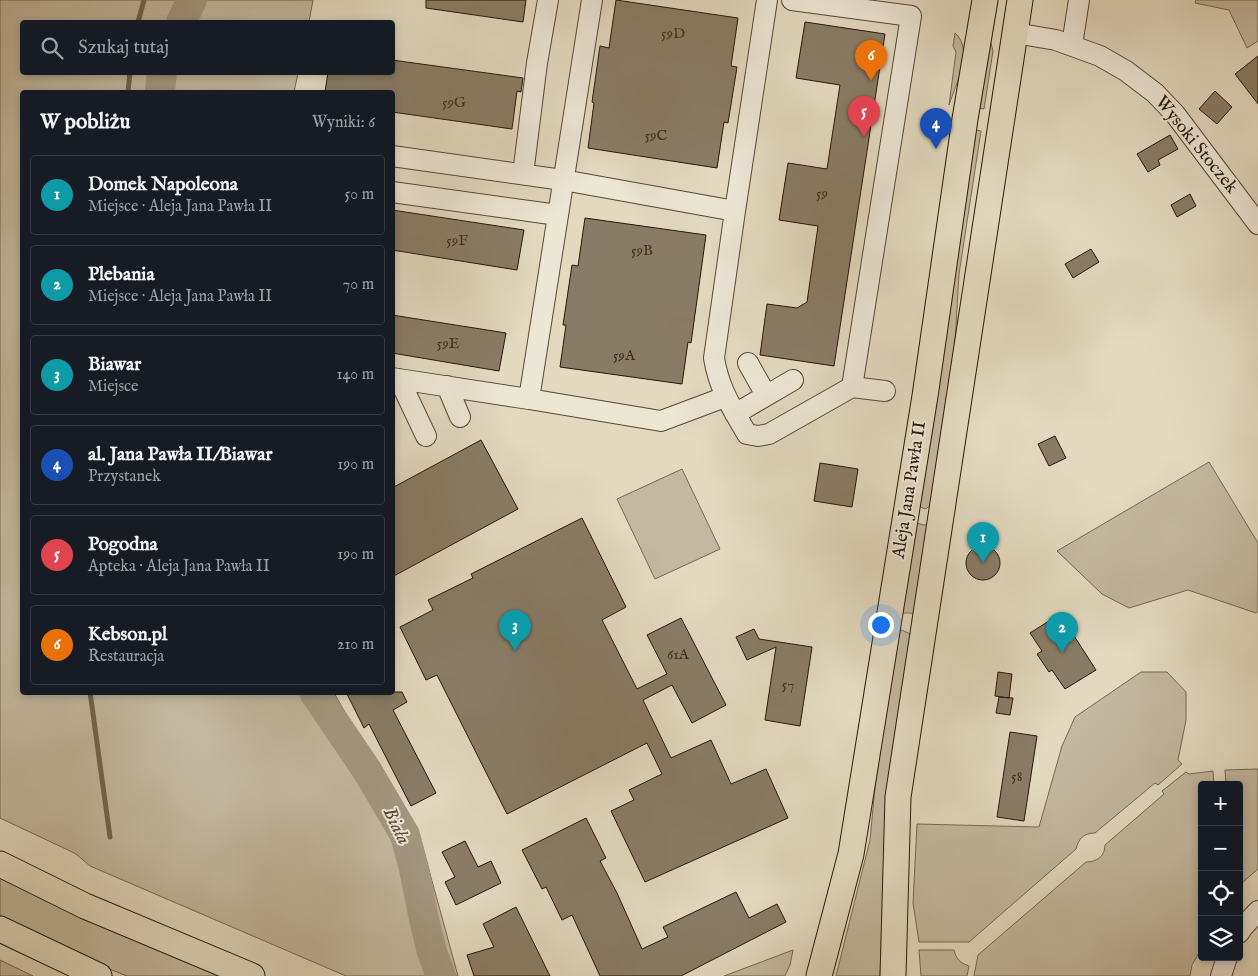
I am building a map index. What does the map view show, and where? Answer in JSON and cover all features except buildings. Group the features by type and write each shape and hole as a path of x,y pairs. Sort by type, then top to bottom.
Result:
{"main road":[{"name":"Aleja Jana Pawła II","path":"819,976 851,854 925,396 965,119 985,0"},
{"name":"Aleja Jana Pawła II","path":"893,976 898,797 1020,0"},
{"path":"981,26 1015,34"},
{"path":"965,119 1000,124"},
{"path":"0,864 85,906 252,976"},
{"path":"0,928 99,976"}],"street":[{"path":"523,174 537,63 548,0"},
{"path":"529,399 592,0"},
{"path":"767,0 714,358 717,376 725,396 747,434 758,436 768,434 852,387 885,391"},
{"path":"792,0 911,16 852,387"},
{"path":"1072,45 1079,0"},
{"name":"Wysoki Stoczek","path":"1015,34 1056,40 1100,56 1126,71 1156,93 1175,114 1258,224"},
{"path":"395,160 523,174 735,211"},
{"path":"395,192 558,214"},
{"path":"748,364 766,396"},
{"path":"396,379 661,421 725,396"},
{"path":"396,379 426,436"},
{"path":"735,414 793,380"},
{"path":"447,386 460,417"},
{"path":"1243,926 1258,910"},
{"path":"1221,976 1226,961"}],"shaded area":[{"path":"0,0 313,0 309,20 20,20 20,75 298,75 294,90 20,90 20,695 335,695 423,848 458,976 346,976 90,866 76,854 0,818"},
{"path":"1196,0 1258,0 1258,41 1247,48 1229,10 1195,3"},
{"path":"955,33 963,48 963,57 962,67 949,105 956,52 953,46"},
{"path":"991,43 993,51 984,109 979,108 989,44"},
{"path":"973,129 981,131 959,274 954,360 930,506 925,509 918,506"},
{"path":"1209,462 1258,543 1258,611 1256,613 1188,590 1129,608 1102,594 1057,551"},
{"path":"682,469 720,549 655,579 617,499"},
{"path":"913,522 924,525 929,524 915,615 900,613"},
{"path":"902,630 910,634 912,638 885,841 880,976 836,976 870,840 878,756 899,632"},
{"path":"1141,672 1167,672 1186,692 1186,720 1178,760 1182,764 1158,785 1155,783 1095,833 1083,837 1076,849 969,942 919,942 913,903 917,824 1039,827 1062,746 1075,717"},
{"path":"1258,769 1258,869 1243,882 1243,781 1226,781 1225,770"},
{"path":"1213,771 1214,781 1198,781 1198,955 1192,965 1190,976 974,976 978,955 1086,862 1100,858 1104,852 1105,845 1164,794 1162,791 1186,772 1189,774"},
{"path":"0,877 223,976 127,976 112,970 0,915"},
{"path":"793,950 790,965 785,976 724,976"},
{"path":"919,950 954,950 959,960 969,966 967,976 921,976"},
{"path":"0,960 33,976 0,976"}],"waterway":[{"path":"139,20 144,0"},
{"name":"Biała","path":"182,20 192,0"},
{"path":"128,90 130,75"},
{"name":"Biała","path":"160,90 162,75"},
{"path":"90,695 110,837"},
{"name":"Biała","path":"316,695 368,772 405,835 432,952 441,976"}],"place":[{"name":"Kebson.pl","path":"871,81"},
{"name":"Pogodna","path":"864,137"},
{"name":"al. Jana Pawła II/Biawar","path":"936,149"},
{"name":"Domek Napoleona","path":"983,563"},
{"name":"Biawar","path":"515,651"},
{"name":"Plebania","path":"1062,653"}]}
